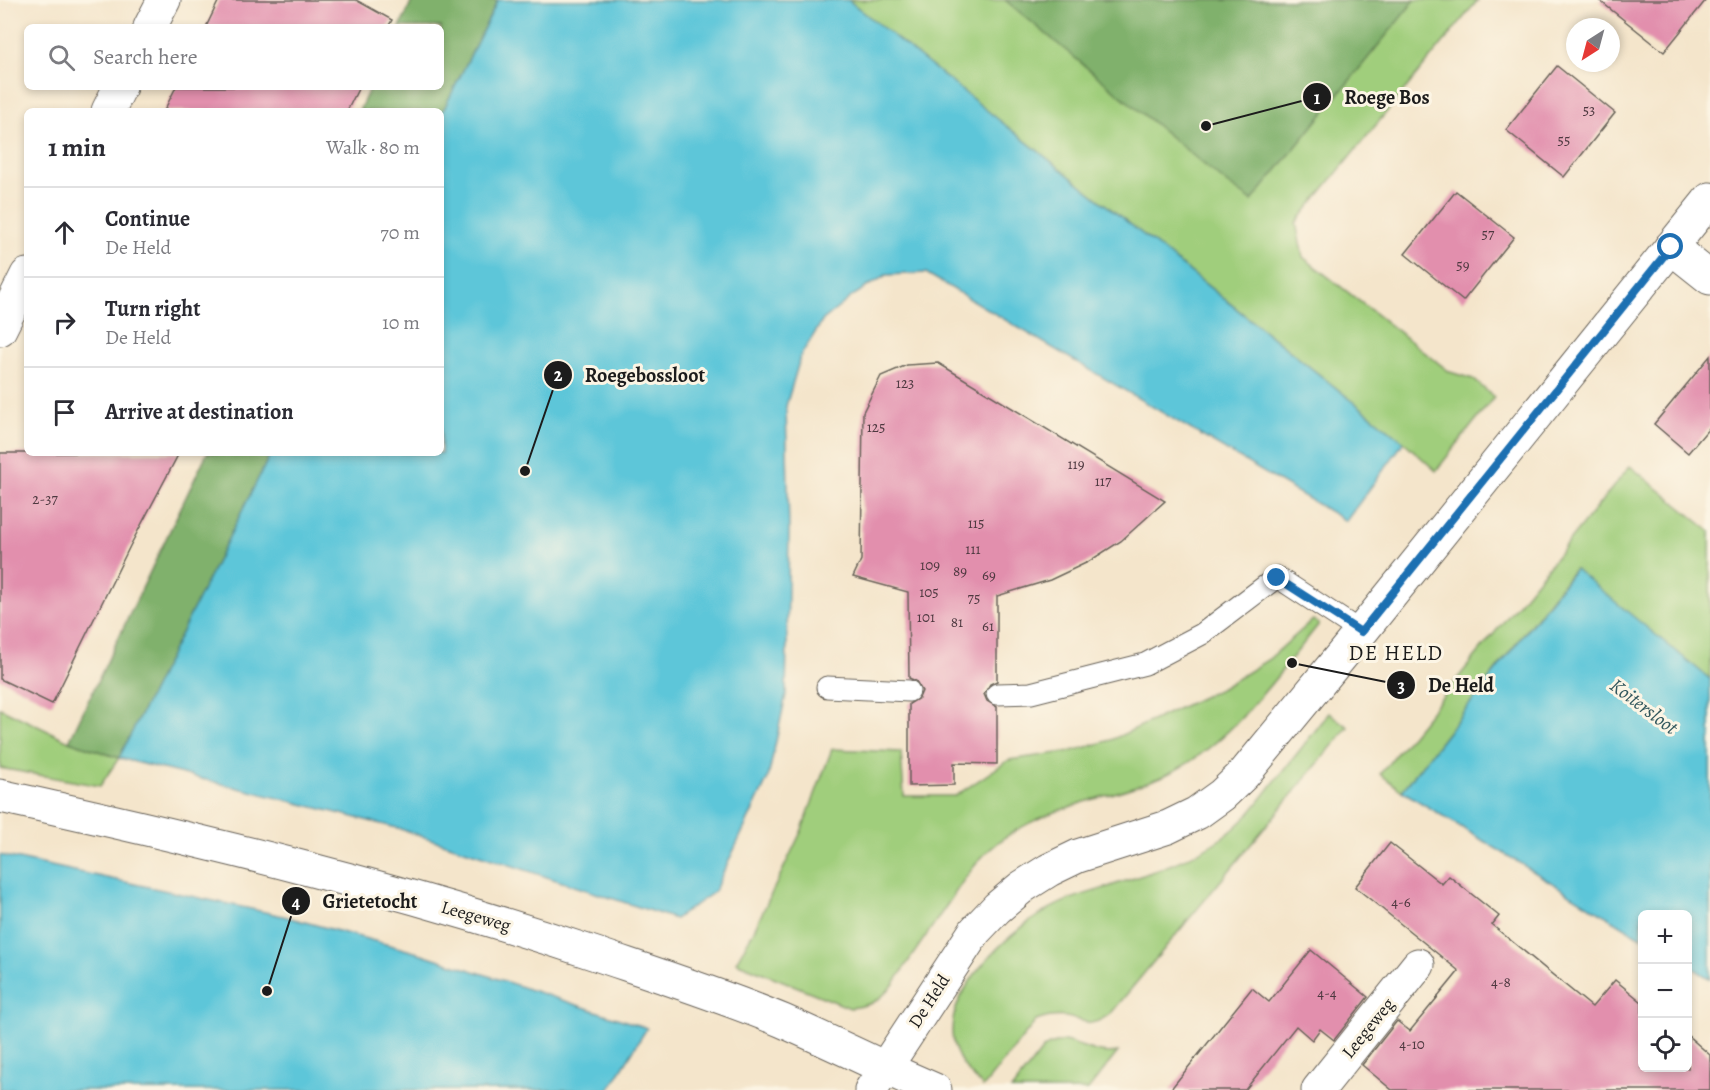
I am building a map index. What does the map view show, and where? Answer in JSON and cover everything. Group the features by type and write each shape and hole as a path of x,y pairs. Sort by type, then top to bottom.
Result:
{"main road":[{"path":"152,24 164,0"},
{"path":"110,108 118,90"},
{"name":"De Held","path":"878,1079 975,931 1022,887 1078,856 1168,827 1197,813 1222,795 1244,774 1710,199"},
{"path":"1671,247 1710,278"},
{"path":"0,329 24,281"},
{"name":"Leegeweg","path":"0,796 349,879 504,923 706,992 783,1021 878,1079 935,1090"},
{"name":"Leegeweg","path":"1318,1090 1418,966"}],"lane":[{"path":"997,694 1031,693 1145,664 1202,634 1277,578 1361,632"},
{"path":"826,687 909,691"}],"green space":[{"path":"411,0 498,0 444,109 360,108 369,90 444,90 444,24 401,24"},
{"path":"848,0 1478,0 1296,223 1303,257 1450,372 1473,379 1494,397 1436,471 1404,442"},
{"path":"1005,0 1415,0 1252,201 1225,182"},
{"path":"206,456 270,456 119,758 69,741"},
{"path":"1630,466 1710,531 1710,679 1574,569 1402,791 1380,774"},
{"path":"1313,620 1319,624 1248,711 1207,749 1185,765 1161,777 1048,815 1006,837 987,852 966,876 893,985 874,1002 850,1008 736,962 801,832 832,749 901,752 904,796 955,796 1009,760 1072,751 1111,740 1222,688 1269,659"},
{"path":"0,708 69,741 119,758 100,786 0,768"},
{"path":"1329,713 1348,727 1112,1012 1096,1022 1062,1017 1036,1021 983,1087 959,1058 954,1046 952,1026 966,987 996,950 1030,921 1053,907 1166,867 1222,838 1251,812"},
{"path":"1064,1041 1103,1053 1118,1052 1088,1090 1011,1090 1043,1049"}],"water":[{"path":"498,0 848,0 1404,442 1346,521 926,273 886,275 854,295 823,320 801,355 786,406 789,531 786,695 768,778 714,892 675,919 397,828 119,758 270,456 444,456 444,109"},
{"name":"Koitersloot","path":"1575,569 1710,679 1710,979 1692,968 1692,910 1638,910 1638,936 1402,791"},
{"path":"0,855 283,916 422,954 647,1028 609,1090 0,1090"}],"building":[{"path":"219,0 356,0 392,20 390,24 207,24"},
{"path":"1599,0 1706,0 1664,52"},
{"path":"1557,66 1615,113 1564,177 1506,130"},
{"path":"174,90 358,90 348,108 166,108"},
{"path":"1456,191 1514,237 1463,301 1405,254"},
{"path":"1710,356 1710,427 1688,453 1654,424"},
{"path":"938,363 1165,501 1121,541 1088,562 1050,580 997,596 997,681 990,684 984,694 987,701 997,707 997,764 954,763 954,785 909,786 909,704 919,698 922,691 916,681 909,678 908,592 853,577 861,560 863,412 881,376 907,365"},
{"path":"0,453 24,453 24,456 177,456 52,704 0,679"},
{"path":"1390,843 1442,884 1449,876 1499,916 1492,925 1592,1007 1615,980 1638,999 1638,1072 1692,1072 1692,1039 1710,1055 1710,1090 1392,1090 1362,1065 1397,1021 1410,1031 1459,971 1355,887"},
{"path":"1311,950 1368,997 1334,1040 1320,1029 1312,1040 1296,1026 1245,1090 1170,1090 1252,988 1269,1002"}],"place":[{"name":"Roege Bos","path":"1206,126"},
{"name":"Roegebossloot","path":"525,471"},
{"name":"De Held","path":"1292,663"},
{"name":"Grietetocht","path":"267,991"}],"district":[{"name":"DE HELD","path":"1396,653"}],"route":[{"path":"1277,578 1361,632 1378,608 1671,247"}]}
